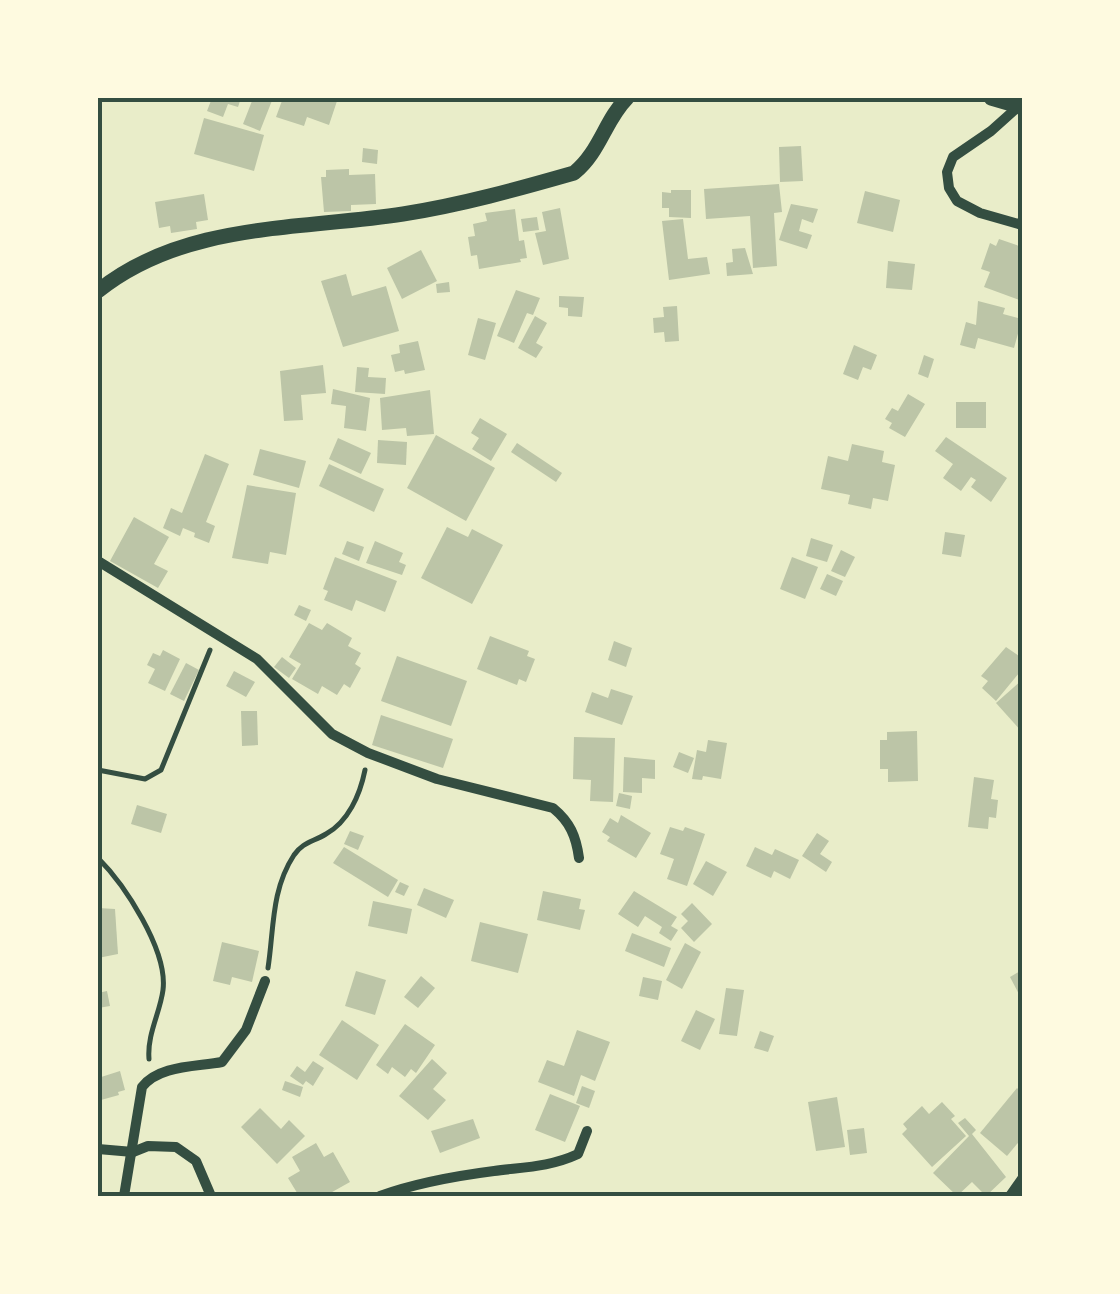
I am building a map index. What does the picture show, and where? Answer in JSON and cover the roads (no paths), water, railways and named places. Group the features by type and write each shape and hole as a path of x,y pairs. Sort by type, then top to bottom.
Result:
{"street":[{"path":"98,291 138,262 200,240 405,214 574,173 590,160 627,98"},
{"path":"991,98 1021,107"},
{"path":"1021,107 953,157 947,172 949,188 957,201 980,213 1022,225"},
{"path":"98,561 257,658 332,734 437,779 553,808 566,818 576,839 579,858"},
{"path":"124,1196 142,1087 150,1076 160,1072 222,1062 246,1030 265,982"},
{"path":"380,1196 410,1186 494,1171 556,1165 578,1154 587,1132"},
{"path":"98,1149 133,1152 148,1146 176,1147 196,1161 211,1196"},
{"path":"1010,1196 1022,1179"}]}
